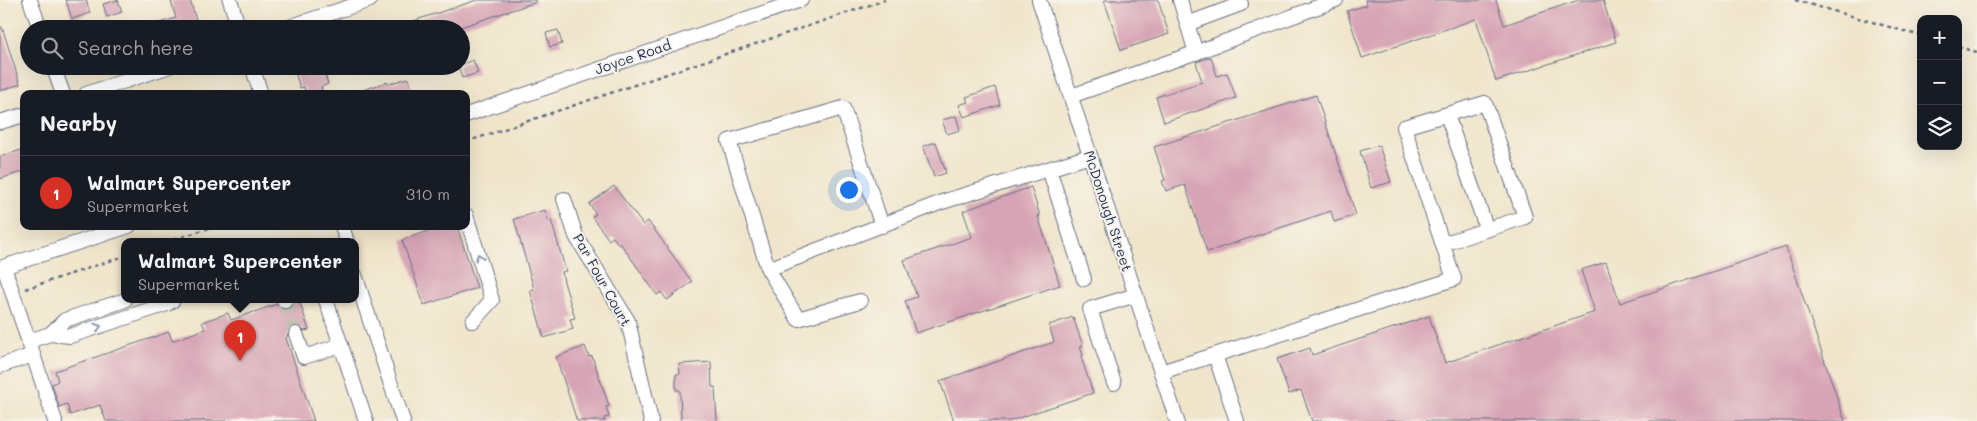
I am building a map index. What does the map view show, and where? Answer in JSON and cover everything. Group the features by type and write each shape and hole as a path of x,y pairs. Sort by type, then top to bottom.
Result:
{"street":[{"path":"30,0 37,20"},
{"path":"230,0 236,20"},
{"path":"310,20 370,0"},
{"name":"Joyce Road","path":"470,114 800,0"},
{"name":"McDonough Street","path":"1039,0 1177,421"},
{"path":"1180,0 1196,53"},
{"path":"1071,96 1196,53 1336,0"},
{"path":"1188,24 1241,4"},
{"path":"56,75 62,90"},
{"path":"98,90 143,75"},
{"path":"255,75 260,90"},
{"path":"1161,372 1454,279 1404,127 1485,103 1526,217 1443,244"},
{"path":"860,301 798,319 768,269 729,141 844,108 882,226"},
{"path":"0,122 20,115"},
{"path":"1447,115 1487,230"},
{"path":"768,269 942,202 1090,156"},
{"path":"1049,169 1084,279"},
{"name":"Par Four Court","path":"564,199 576,236 628,321 651,421"},
{"path":"470,228 492,300 473,321"},
{"path":"55,421 13,293 2,268 117,230"},
{"path":"359,287 403,421"},
{"path":"1114,383 1090,309 1136,295"},
{"path":"29,342 50,334 65,320 121,301"},
{"path":"50,334 70,336 168,303"},
{"path":"327,303 366,421"},
{"path":"296,334 304,357 341,344"},
{"path":"0,366 33,355"},
{"path":"1215,355 1237,421"}],"path":[{"path":"470,141 885,0"},
{"path":"1795,0 1917,35"},
{"path":"1962,48 1977,52"},
{"path":"179,238 203,230"},
{"path":"13,293 121,257"}],"building":[{"path":"66,0 86,0 90,13 72,19"},
{"path":"118,0 122,12 107,17 103,4"},
{"path":"190,0 196,20 169,20 176,18 171,2"},
{"path":"477,0 535,0 536,2 470,24 470,20 416,20"},
{"path":"1104,0 1158,0 1169,34 1121,50"},
{"path":"1365,0 1496,0 1504,25 1579,0 1603,0 1616,42 1496,81 1476,19 1362,58 1347,11 1367,5"},
{"path":"0,27 2,27 20,84 0,91"},
{"path":"558,30 562,44 550,47 546,33"},
{"path":"1211,57 1217,76 1227,73 1236,98 1164,122 1156,97 1202,82 1196,62"},
{"path":"473,60 478,73 462,78 461,75 470,75 470,61"},
{"path":"296,75 325,75 328,84 321,87 322,90 305,90 304,87 300,88"},
{"path":"408,78 412,90 363,90 387,82 388,84"},
{"path":"995,87 1000,105 964,117 959,105 968,102 966,97"},
{"path":"1316,95 1356,215 1334,222 1331,211 1207,252 1185,185 1166,191 1162,181 1165,180 1154,147"},
{"path":"956,116 960,130 947,134 942,120"},
{"path":"936,142 946,173 934,177 923,146"},
{"path":"1379,145 1391,182 1371,188 1360,151"},
{"path":"20,150 20,172 0,179 0,157"},
{"path":"614,186 643,225 648,221 692,282 667,300 661,292 657,295 621,244 619,245 613,237 609,240 592,217 596,214 589,204"},
{"path":"1031,187 1040,216 1038,216 1060,285 916,333 905,301 917,297 904,260 972,237 963,211"},
{"path":"545,210 548,221 551,220 566,271 562,272 575,318 570,319 573,329 544,338 530,290 534,289 514,219"},
{"path":"431,230 458,230 477,288 424,305 402,240"},
{"path":"1786,247 1845,421 1312,421 1301,390 1289,394 1277,359 1310,348 1312,355 1429,316 1445,363 1595,312 1581,270 1606,262 1620,303"},
{"path":"293,303 300,303 309,330 304,331 298,326 293,326 286,338 314,421 106,421 100,405 70,415 67,404 59,407 52,384 58,381 55,371 169,332 172,341 205,329 202,322 228,313 231,320 277,304 282,309 291,307"},
{"path":"1073,317 1083,346 1080,346 1083,356 1081,357 1093,393 1010,421 954,421 940,381 1054,342 1049,325"},
{"path":"585,346 589,357 592,356 609,406 606,407 609,417 604,418 605,421 577,421 556,357"},
{"path":"711,362 712,387 715,387 717,421 681,421 680,390 676,390 676,374 680,374 679,364"}],"tunnel":[{"path":"286,303 296,334"}],"place":[{"name":"Walmart Supercenter","path":"240,361"}]}
